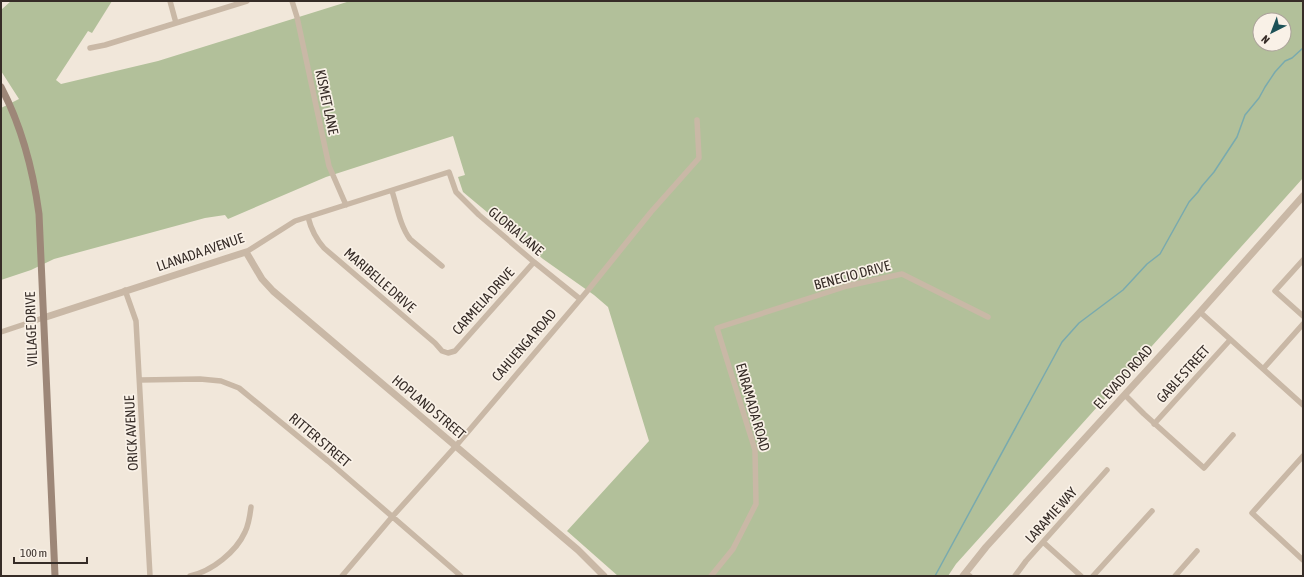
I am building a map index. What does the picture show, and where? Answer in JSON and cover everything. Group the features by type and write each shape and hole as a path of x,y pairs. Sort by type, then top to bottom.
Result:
{"main road":[{"name":"VILLAGE DRIVE","path":"1,87 16,118 21,133 34,181 39,214 55,576"}],"street":[{"path":"170,1 176,23"},
{"path":"90,48 105,46 247,1"},
{"name":"KISMET LANE","path":"292,1 297,17 329,166 346,205"},
{"name":"CAHUENGA ROAD","path":"342,576 580,299 650,212 699,158 697,120"},
{"name":"LLANADA AVENUE","path":"1,332 246,252 295,221 449,172"},
{"name":"GLORIA LANE","path":"449,172 456,192 463,200 534,262 580,299"},
{"path":"392,191 407,235 442,266"},
{"name":"EL EVADO ROAD","path":"966,575 986,547 1200,312 1303,196"},
{"name":"MARIBELLE DRIVE","path":"308,217 316,240 324,248 429,338 442,351 448,353"},
{"name":"HOPLAND STREET","path":"246,252 262,279 273,291 578,550 604,576"},
{"path":"1303,260 1275,291 1303,316"},
{"name":"CARMELIA DRIVE","path":"448,353 454,350 487,316 534,262"},
{"name":"BENECIO DRIVE","path":"717,328 847,286 902,274 988,317"},
{"name":"ORICK AVENUE","path":"126,290 136,321 150,576"},
{"path":"1200,312 1303,405"},
{"path":"1262,369 1303,324"},
{"name":"ENRAMADA ROAD","path":"711,576 733,549 756,504 755,450 717,328"},
{"name":"GABLE STREET","path":"1154,424 1230,340"},
{"name":"RITTER STREET","path":"140,380 200,379 221,382 239,388 328,461 461,576"},
{"path":"1125,395 1154,424 1204,468 1234,435"},
{"path":"1302,558 1252,513 1303,456"},
{"name":"LARAMIE WAY","path":"1015,576 1026,561 1107,470"},
{"path":"190,576 208,570 218,563 235,546 245,533 251,507"},
{"path":"1093,576 1152,511"},
{"path":"1043,542 1081,576"},
{"path":"1175,576 1197,551"}],"green space":[{"path":"11,1 112,1 92,33 88,31 56,80 61,84 158,61 350,1 1303,1 1303,178 956,564 948,576 618,576 567,531 649,441 608,307 594,295 543,259 463,192 458,177 465,175 453,136 326,177 228,219 225,215 205,218 54,259 31,270 1,280 1,108 19,99 1,71 1,10"}],"waterway":[{"path":"935,576 1062,342 1079,323 1123,290 1147,264 1160,254 1189,202 1214,172 1237,137 1245,115 1259,98 1275,72 1285,61 1292,58 1303,48"}]}
